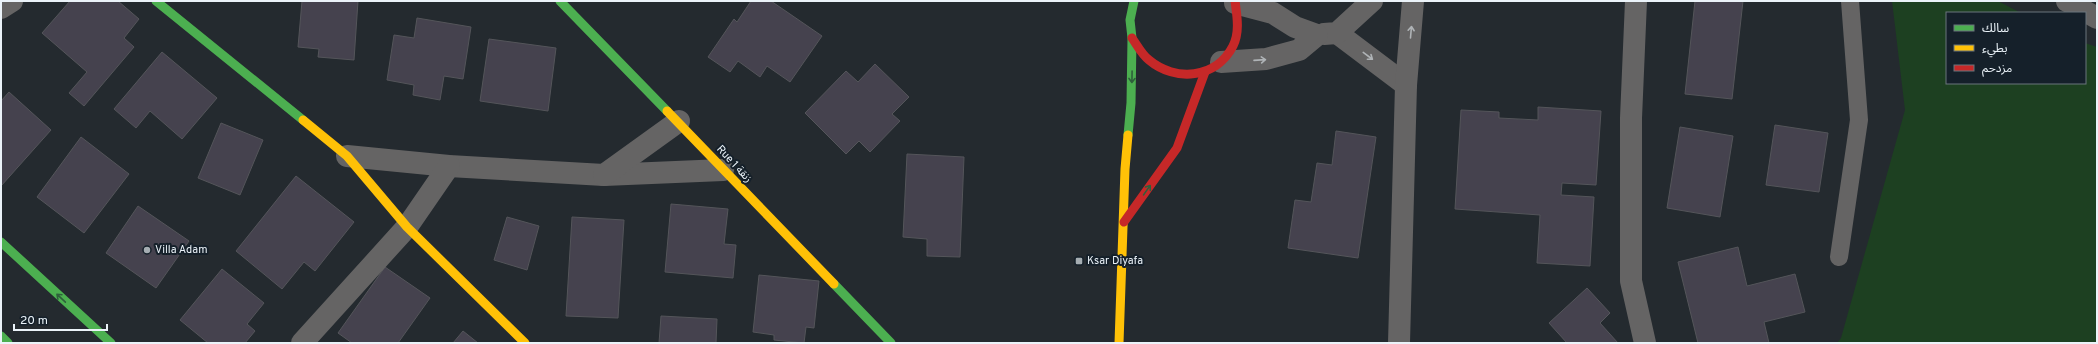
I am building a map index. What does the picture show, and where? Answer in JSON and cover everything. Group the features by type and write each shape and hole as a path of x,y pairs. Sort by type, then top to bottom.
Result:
{"street":[{"path":"156,1 347,156 407,227 525,343"},
{"name":"Rue 1 زنقة","path":"560,1 679,121 723,170 891,343"},
{"path":"1119,343 1125,169 1131,103 1132,38 1130,20 1134,1"},
{"path":"1132,38 1139,52 1150,63 1165,72 1188,76 1213,67 1266,59 1299,50 1327,34 1372,1"},
{"path":"1399,343 1406,85 1413,1"},
{"path":"1636,1 1631,118 1630,258 1631,281 1645,343"},
{"path":"2067,1 2097,18"},
{"path":"1124,222 1176,148 1213,67 1232,48 1238,31 1239,13 1235,2"},
{"path":"1235,2 1273,13 1295,27 1327,34 1406,85"},
{"path":"604,175 679,121"},
{"path":"347,156 449,166 604,175 723,170"},
{"path":"302,343 407,227 449,166"},
{"path":"1,242 111,343"},
{"path":"1,336 8,343"}],"lane":[{"path":"1840,257 1859,120 1850,1"}],"green space":[{"path":"1892,1 1998,1 2019,12 1946,12 1946,84 2086,84 2086,43 2097,47 2097,343 1837,343 1841,338 1905,110"}],"building":[{"path":"70,1 118,1 139,19 124,38 134,47 84,106 69,93 87,72 42,33"},
{"path":"302,1 358,1 354,60 318,57 319,49 298,47"},
{"path":"751,1 771,1 822,36 790,82 767,66 760,77 738,61 730,72 708,57 734,19 737,22"},
{"path":"1695,1 1743,1 1732,99 1685,94"},
{"path":"417,18 471,27 463,79 444,76 440,100 413,95 414,85 387,80 394,35 414,38"},
{"path":"489,39 556,48 548,111 480,101"},
{"path":"162,52 217,98 182,139 150,111 136,128 114,109"},
{"path":"875,64 909,97 892,114 900,121 870,152 859,141 846,154 805,113 846,71 858,82"},
{"path":"9,92 51,130 1,186 1,101"},
{"path":"1538,107 1601,111 1596,185 1562,183 1561,195 1594,197 1590,266 1537,263 1540,215 1455,209 1461,110 1499,112 1499,118 1538,120"},
{"path":"221,123 263,140 240,195 198,178"},
{"path":"1775,125 1828,133 1819,192 1766,185"},
{"path":"1680,127 1733,136 1720,217 1667,208"},
{"path":"1336,131 1376,137 1358,258 1288,248 1295,200 1311,202 1317,163 1332,165"},
{"path":"81,137 129,174 84,233 37,197"},
{"path":"907,154 964,157 960,257 927,256 927,239 903,237"},
{"path":"296,176 354,222 315,271 304,262 282,289 236,251"},
{"path":"671,204 728,209 724,244 736,245 733,278 665,272"},
{"path":"138,206 189,241 156,288 106,253"},
{"path":"507,217 539,226 527,270 494,260"},
{"path":"572,217 624,220 618,318 566,316"},
{"path":"1738,247 1747,286 1795,274 1805,312 1764,322 1769,343 1698,343 1678,262"},
{"path":"385,267 430,298 398,343 352,343 338,333"},
{"path":"222,269 264,303 247,324 255,331 245,343 208,343 180,320"},
{"path":"759,275 819,281 814,328 806,327 804,343 774,340 774,335 753,332"},
{"path":"1587,288 1610,313 1600,323 1618,343 1567,343 1549,323"},
{"path":"661,316 717,319 716,343 659,343"},
{"path":"463,331 478,343 453,343"}],"traffic: fast":[{"path":"156,1 303,120"},
{"path":"560,1 667,111"},
{"path":"1128,135 1131,103 1132,38 1130,20 1134,1"},
{"path":"1,242 111,343"},
{"path":"834,284 891,343"},
{"path":"1,336 8,343"}],"traffic: slow":[{"path":"667,111 834,284"},
{"path":"303,120 347,156 407,227 525,343"},
{"path":"1119,343 1125,169 1128,135"}],"traffic: jam":[{"path":"1132,38 1144,55 1159,67 1171,72 1183,74 1194,74 1206,71 1226,57 1233,46 1237,35 1235,1"},
{"path":"1124,222 1177,148 1205,72"}],"place":[{"name":"Villa Adam","path":"147,250"},
{"name":"Ksar Diyafa","path":"1079,261"}]}
